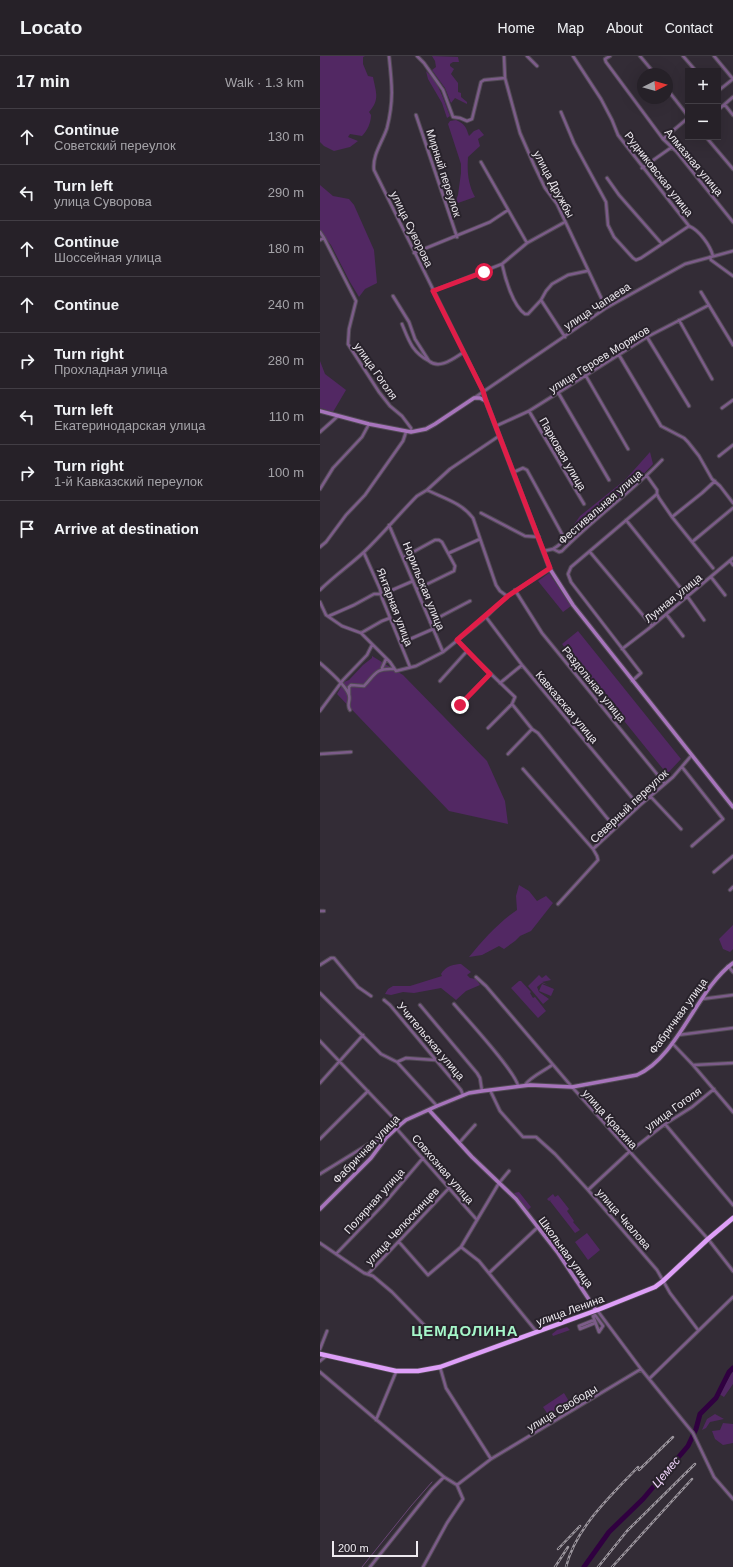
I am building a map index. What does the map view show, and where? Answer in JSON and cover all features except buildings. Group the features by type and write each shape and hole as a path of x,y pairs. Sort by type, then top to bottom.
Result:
{"highway":[{"name":"улица Ленина","path":"320,1354 396,1371 418,1372 440,1367 641,1293 664,1281 708,1239 733,1218"}],"street":[{"name":"улица Суворова","path":"389,56 393,97 386,129 374,159 374,170 483,391 486,401"},
{"path":"417,56 424,63 443,90 453,117 467,121 472,119 481,82 484,80 505,78"},
{"name":"улица Дружбы","path":"504,56 505,78 520,133 545,188 557,204 587,271 606,308"},
{"path":"527,56 537,66"},
{"name":"Рудниковская улица","path":"572,56 602,99 618,135 642,168 689,226 694,228 709,246 714,256"},
{"name":"Алмазная улица","path":"610,56 605,60 606,62 663,139 676,151 733,222"},
{"path":"640,56 650,68"},
{"path":"683,56 693,68"},
{"path":"714,56 733,79 721,89"},
{"path":"673,97 685,113"},
{"path":"721,108 733,97"},
{"path":"724,105 733,115"},
{"path":"561,112 574,143 606,202 608,225 614,237 636,260 642,258 689,226"},
{"name":"Мирный переулок","path":"416,114 457,236"},
{"path":"663,139 685,120"},
{"path":"709,140 733,169"},
{"path":"642,168 672,147"},
{"path":"481,162 528,243"},
{"path":"607,178 619,195 662,244"},
{"path":"414,253 490,222 508,210"},
{"path":"433,291 502,264 528,243 565,222"},
{"name":"улица Гоголя","path":"320,232 356,298 355,308 348,329 348,344 379,392 390,406 402,416 411,428 411,432"},
{"path":"320,240 324,238"},
{"name":"улица Чапаева","path":"320,411 406,432 426,429 606,308 685,264 733,251"},
{"path":"710,257 711,260 733,276"},
{"path":"502,264 506,280 522,312 525,314 528,314 556,281 568,275 587,271"},
{"path":"701,292 733,345"},
{"path":"393,296 409,322 415,339 429,361"},
{"path":"541,300 565,337"},
{"name":"улица Героев Моряков","path":"496,426 530,411 647,337 709,305"},
{"path":"679,320 712,379"},
{"path":"402,324 413,349 419,356 432,363 442,364 464,352"},
{"path":"647,337 689,406"},
{"path":"410,341 415,339"},
{"path":"619,355 661,426 684,438 699,456 708,473 733,503"},
{"path":"586,376 628,449"},
{"path":"559,394 609,480"},
{"path":"474,398 480,398 486,401 550,568 573,605 691,756 733,807"},
{"path":"722,408 733,400"},
{"name":"Парковая улица","path":"530,411 584,504"},
{"path":"320,432 338,416"},
{"path":"320,489 333,468 362,437 369,424"},
{"path":"320,547 326,542 346,514 365,495 403,441 406,432"},
{"path":"320,590 364,553 417,496 427,490 450,469 500,436"},
{"path":"719,456 733,445"},
{"name":"Фестивальная улица","path":"544,551 553,549 559,552 562,551 647,476 662,460"},
{"path":"514,472 523,468 527,470 562,534 564,538 553,549"},
{"path":"647,476 657,490 657,494 672,517 713,568"},
{"path":"672,517 715,481"},
{"path":"427,490 462,506 468,511 473,518 496,585 500,591 508,596"},
{"path":"632,681 641,673 571,582 568,574 571,567 657,494"},
{"path":"692,542 733,508"},
{"path":"481,513 525,536 538,537"},
{"path":"626,520 687,596 704,620"},
{"name":"Норильская улица","path":"389,525 404,557 412,581 417,589 443,652"},
{"path":"449,553 480,539"},
{"path":"404,557 435,540 439,540 449,553 455,566 454,572 417,589"},
{"path":"590,552 652,626"},
{"name":"Янтарная улица","path":"364,553 380,589 410,667"},
{"name":"Лунная улица","path":"622,649 652,626 733,558"},
{"path":"730,561 733,564"},
{"path":"344,688 355,684 364,686 377,672 382,669 393,669 396,672 416,666 443,652 486,617 508,596 550,568"},
{"path":"711,577 725,595"},
{"path":"329,616 354,606 374,594 381,594 412,581"},
{"name":"Раздольная улица","path":"516,590 542,633 665,784"},
{"path":"430,622 470,601"},
{"path":"320,602 326,615 342,626 361,634 386,659 393,669"},
{"path":"666,614 684,636"},
{"name":"Кавказская улица","path":"486,617 522,665 639,806"},
{"path":"361,634 382,621 390,618"},
{"path":"401,643 433,630"},
{"path":"457,640 467,652 514,695 516,699 488,728"},
{"path":"320,711 341,684 367,655 372,645"},
{"path":"440,681 467,652"},
{"path":"382,669 386,659"},
{"path":"320,663 341,684 349,695"},
{"path":"500,683 522,665"},
{"path":"460,705 490,674"},
{"path":"349,687 348,707 350,710"},
{"path":"512,704 616,827"},
{"path":"508,754 532,729"},
{"path":"320,754 351,752"},
{"name":"Северный переулок","path":"558,904 598,860 593,849 665,784 691,756"},
{"path":"682,767 723,819 692,846"},
{"path":"523,769 593,849"},
{"path":"651,797 681,829"},
{"path":"714,872 733,856"},
{"path":"730,890 733,887"},
{"path":"320,965 331,958 334,958 358,987 371,996"},
{"name":"Фабричная улица","path":"320,1209 371,1158 384,1139 396,1128 406,1120 437,1106 463,1095 482,1091 518,1086 572,1087 641,1073 653,1065 672,1043 718,977 728,966 733,963"},
{"path":"728,966 733,972"},
{"name":"улица Красина","path":"476,977 486,986 552,1065 708,1239 733,1271"},
{"path":"320,993 381,1054 397,1062 437,1106"},
{"path":"702,999 733,995"},
{"name":"Учительская улица","path":"384,1000 390,1005 461,1090 463,1095"},
{"path":"454,1004 503,1062 517,1081 518,1086"},
{"path":"420,1005 480,1078 482,1091"},
{"path":"677,1035 733,1028"},
{"path":"320,1084 363,1035"},
{"path":"320,1041 400,1125"},
{"path":"672,1043 733,1112"},
{"path":"397,1062 406,1058 435,1060"},
{"path":"693,1065 733,1063"},
{"path":"525,1086 528,1080 552,1065"},
{"path":"320,1077 323,1080"},
{"name":"улица Гоголя","path":"588,1190 630,1152 665,1124 692,1107 714,1089"},
{"name":"улица Чкалова","path":"490,1090 500,1111 523,1137 536,1137 555,1154 588,1190 657,1270 670,1293 698,1330"},
{"path":"320,1139 368,1091"},
{"name":"Школьная улица","path":"429,1110 498,1184 516,1199 538,1227 562,1259 596,1310 641,1369 694,1433 714,1477 733,1499"},
{"path":"665,1124 733,1206"},
{"path":"459,1143 475,1125"},
{"name":"Совхозная улица","path":"396,1128 477,1220"},
{"path":"320,1174 372,1142 384,1139"},
{"name":"Полярная улица","path":"336,1254 383,1205 423,1158"},
{"path":"399,1242 428,1275 461,1247 498,1184 509,1171"},
{"name":"улица Челюскинцев","path":"368,1274 449,1188"},
{"path":"489,1273 538,1227"},
{"path":"320,1243 364,1273 373,1276 392,1292 428,1329"},
{"path":"461,1247 479,1261 536,1331"},
{"path":"649,1379 733,1297"},
{"path":"595,1315 603,1326 599,1332 593,1316 595,1315"},
{"path":"594,1320 595,1323 580,1328 579,1326 594,1320"},
{"path":"320,1349 327,1331"},
{"path":"320,1361 328,1356"},
{"path":"320,1367 321,1374 444,1477 457,1485 463,1499 447,1523 423,1567"},
{"path":"440,1367 446,1388 491,1459"},
{"name":"улица Свободы","path":"457,1485 491,1459 641,1369"},
{"path":"376,1420 396,1371"},
{"path":"370,1567 444,1477"}],"shaded area":[{"path":"320,56 365,56 363,57 363,64 368,76 373,77 376,92 375,103 369,112 371,115 366,132 362,136 350,134 348,137 358,141 350,147 334,151 324,146 320,142"},
{"path":"432,56 458,57 459,62 453,62 450,64 450,66 454,69 451,74 458,83 458,92 461,93 461,97 467,102 467,104 455,98 451,103 445,88 432,70 436,67"},
{"path":"426,71 431,75 441,92 450,116 447,118 442,103 428,79"},
{"path":"456,120 465,126 469,136 474,131 479,129 484,135 478,139 480,146 468,157 468,178 475,197 458,203 456,200 458,195 461,164 448,124 450,121"},
{"path":"320,185 333,196 349,199 354,205 374,250 377,283 365,289 359,297 331,245 320,231"},
{"path":"320,361 325,374 346,390 333,412 320,408"},
{"path":"650,452 653,464 634,484 563,545 580,516 625,480"},
{"path":"549,573 571,606 563,612 538,581"},
{"path":"578,631 681,759 667,774 562,644"},
{"path":"372,656 403,675 487,761 505,801 508,824 449,811 337,694 344,682 349,680 372,658"},
{"path":"519,885 529,891 537,901 546,896 553,903 531,931 520,936 504,949 499,946 482,955 469,957 504,920 517,910 516,896"},
{"path":"733,925 733,949 730,952 723,949 719,939"},
{"path":"459,964 471,972 467,975 470,978 476,979 480,985 466,991 456,1000 441,988 414,993 403,992 391,995 385,994 388,989 393,986 410,986 442,976 441,974 446,968"},
{"path":"539,975 542,978 546,975 551,980 542,982 548,985 542,983 537,987 539,992 549,999 543,1004 528,986"},
{"path":"521,981 531,992 530,993 533,998 535,997 546,1011 538,1018 511,988"},
{"path":"542,984 554,989 551,996 539,991"},
{"path":"519,1192 531,1207 528,1210 514,1193"},
{"path":"553,1194 555,1197 558,1195 569,1209 567,1211 574,1221 573,1222 580,1230 575,1233 550,1201 551,1200 549,1201 547,1199"},
{"path":"587,1233 600,1250 588,1260 575,1242"},
{"path":"567,1327 570,1330 553,1336 552,1334 557,1330"},
{"path":"733,1371 733,1384 724,1397 719,1394"},
{"path":"564,1393 570,1403 549,1416 543,1407"},
{"path":"715,1414 724,1419 710,1422 706,1428 702,1430 707,1419"},
{"path":"723,1423 733,1424 733,1443 723,1445 715,1439 712,1431 720,1430"}],"waterway":[{"name":"Цемес","path":"584,1567 609,1532 643,1499 688,1446 696,1429 700,1414 716,1398 729,1372 733,1368"},
{"path":"362,1567 432,1482"}],"railway":[{"path":"639,1470 673,1437"},
{"path":"598,1567 627,1531 695,1464"},
{"path":"566,1567 571,1552 586,1525 638,1467"},
{"path":"612,1567 692,1479"},
{"path":"558,1549 580,1526"},
{"path":"555,1567 568,1547"}],"district":[{"name":"ЦЕМДОЛИНА","path":"465,1331"}],"route":[{"path":"460,705 490,674 457,640 486,617 508,596 550,568 483,391 433,291 484,272"}]}
